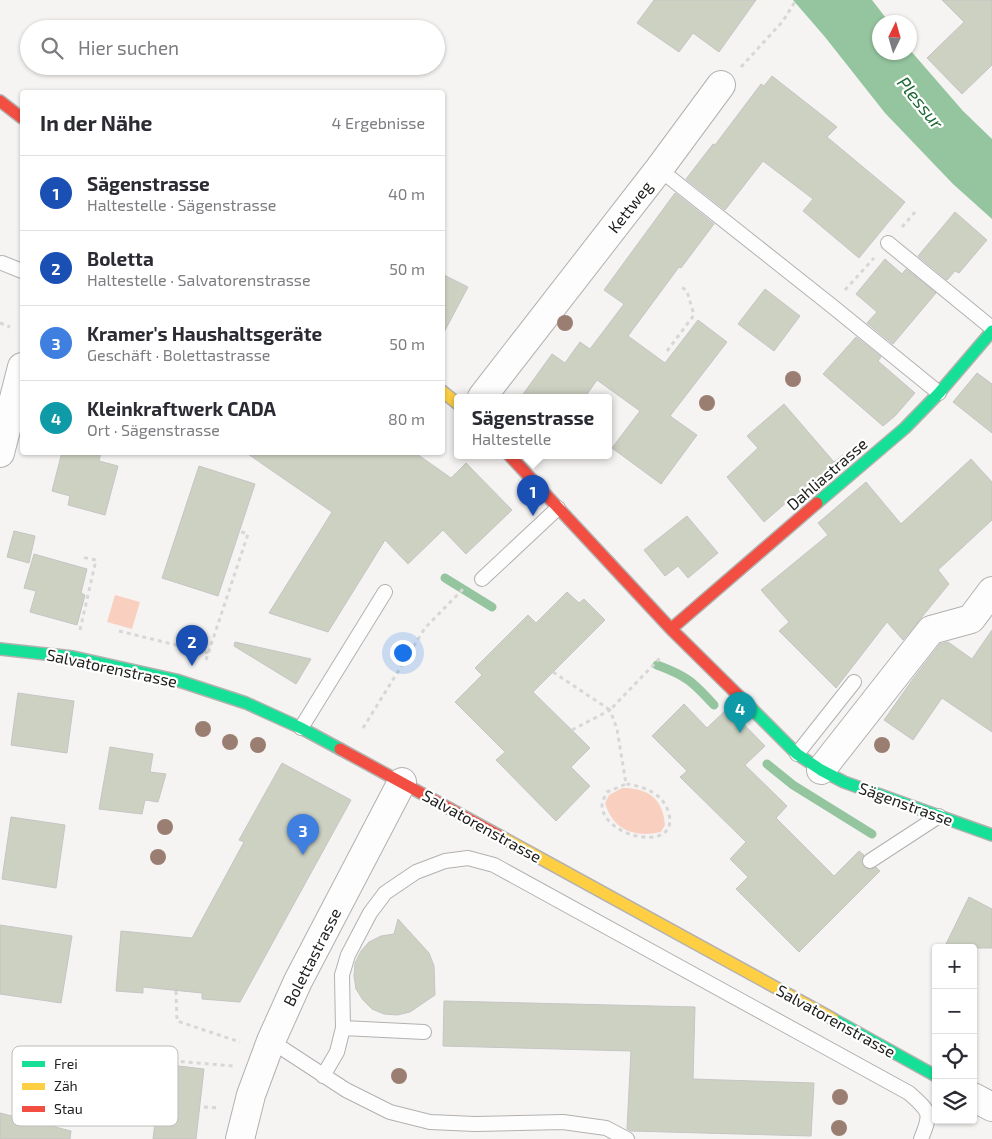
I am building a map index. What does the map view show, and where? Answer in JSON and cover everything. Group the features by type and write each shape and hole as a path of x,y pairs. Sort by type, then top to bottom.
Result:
{"street":[{"name":"Kettweg","path":"484,394 659,169 721,85"},
{"path":"0,101 20,116"},
{"name":"Dahliastrasse","path":"675,633 905,428 939,394 992,329"},
{"path":"0,453 20,375"},
{"name":"Sägenstrasse","path":"512,459 675,633 797,754 844,782 992,835"},
{"path":"821,770 931,630 971,619 992,591"},
{"name":"Salvatorenstrasse","path":"0,649 73,656 176,680 246,703 301,728 932,1074"},
{"name":"Bolettastrasse","path":"240,1139 251,1095 259,1043 298,981 402,782"},
{"path":"977,1099 992,1107"}],"lane":[{"path":"659,169 832,306 939,394"},
{"path":"888,243 992,329"},
{"path":"2,263 20,270"},
{"path":"482,579 558,508"},
{"path":"301,728 385,592"},
{"path":"797,754 854,682"},
{"path":"870,861 939,815"},
{"path":"323,1076 338,1052 343,1028 342,975 348,955 370,913 385,893 416,872 445,861 468,858 494,865 909,1093 926,1108 929,1120 921,1139"},
{"path":"343,1028 424,1032"},
{"path":"259,1043 390,1112 430,1122 475,1124 563,1122 606,1128 627,1139"}],"path":[{"path":"721,85 740,68 783,21 796,0"},
{"path":"667,350 694,315 687,291 680,286"},
{"path":"0,323 10,326"},
{"path":"196,686 209,653 248,534 239,531"},
{"path":"79,632 96,560 81,556"},
{"path":"360,733 425,628 460,593"},
{"path":"119,630 209,653"},
{"path":"572,730 610,710 675,633"},
{"path":"553,672 610,710 618,736 626,784"},
{"path":"626,784 641,786 651,791 665,804 670,823 666,831 661,835 652,838 642,838 622,831 612,824 604,813 602,806 608,792 626,784"},
{"path":"176,991 177,1021 259,1043"},
{"path":"178,1061 241,1067"}],"shaded area":[{"path":"115,595 140,602 132,629 107,622"},
{"path":"622,788 639,790 652,796 657,801 664,816 665,825 661,832 651,834 634,833 619,826 613,820 605,803 609,795"}],"water":[{"name":"Plessur","path":"793,0 872,0 884,15 872,15 872,60 917,60 917,58 963,111 992,139 992,219 953,184 885,113"}],"building":[{"path":"654,0 756,0 719,52 693,33 679,52 637,23"},
{"path":"942,0 992,0 992,65 962,94 927,58 964,22"},
{"path":"772,76 837,127 827,137 905,202 859,258 803,211 813,199 763,161 725,210 686,179 713,144 715,145 761,84 764,86"},
{"path":"675,193 714,224 681,268 679,267 628,336 665,363 698,320 727,342 670,416 697,435 661,484 612,448 640,411 597,380 587,394 523,394 552,354 565,363 580,342 590,349 624,304 604,290"},
{"path":"955,212 987,240 959,273 955,271 947,280 918,256"},
{"path":"885,259 902,274 906,269 936,293 893,344 867,323 877,312 856,294"},
{"path":"445,276 468,287 445,330"},
{"path":"765,289 800,316 774,351 738,324"},
{"path":"856,337 881,357 878,361 915,393 895,416 883,426 823,374"},
{"path":"977,373 992,384 992,433 953,402"},
{"path":"784,404 834,462 843,455 846,458 798,499 795,495 764,522 727,477 758,448 747,436"},
{"path":"61,455 100,455 99,461 118,466 105,515 68,505 70,496 52,491"},
{"path":"249,455 418,455 451,478 466,463 512,510 466,554 443,530 408,564 385,540 328,632 269,613 332,512"},
{"path":"971,459 992,482 992,520 938,570 949,584 903,640 887,622 836,688 779,631 789,622 761,590 828,535 818,523 866,482 901,524"},
{"path":"199,466 255,484 218,596 162,578"},
{"path":"687,516 718,553 688,578 678,566 665,576 644,550"},
{"path":"14,531 35,536 29,563 7,557"},
{"path":"34,554 87,569 81,593 85,595 77,625 30,612 36,591 24,588"},
{"path":"567,592 579,603 584,599 605,620 533,692 590,748 571,767 590,786 556,821 496,760 505,752 455,702 482,675 475,668 528,615 536,623"},
{"path":"992,630 992,732 942,698 913,740 884,720 940,644 948,642 972,659"},
{"path":"235,642 311,659 296,684 234,646"},
{"path":"18,693 74,701 67,753 11,745"},
{"path":"684,704 707,728 728,708 765,746 745,765 787,806 776,818 834,876 859,851 864,855 861,861 863,866 870,870 876,867 880,871 799,952 736,889 748,877 730,859 746,842 680,777 687,771 652,736"},
{"path":"110,747 153,754 150,772 166,774 158,802 145,800 142,814 99,809"},
{"path":"282,763 351,800 240,1002 202,999 202,993 143,987 143,993 116,991 121,931 192,938 244,842 239,840"},
{"path":"11,817 65,825 56,888 2,879"},
{"path":"969,897 992,909 992,948 977,948 977,944 946,944"},
{"path":"398,919 429,953 434,966 435,995 410,1012 397,1015 384,1014 372,1009 356,989 355,963 361,951 369,942 381,936 394,934"},
{"path":"0,925 72,936 61,1003 0,994"},
{"path":"444,1001 695,1007 693,1079 814,1083 811,1136 631,1131 627,1129 631,1051 443,1046"},
{"path":"178,1066 204,1069 196,1139 153,1139 155,1126 178,1126"},
{"path":"0,1113 12,1116 12,1126 51,1126 71,1131 70,1139 0,1139"}],"waterway":[{"path":"445,578 492,607"},
{"path":"657,665 689,680 714,705"},
{"path":"767,764 793,785 872,834"}],"traffic: fast":[{"path":"817,503 905,428 939,393 992,331"},
{"path":"0,649 73,657 176,680 246,703 301,728 340,749"},
{"path":"746,703 797,754 821,770 844,782 992,835"},
{"path":"833,1019 932,1074"}],"traffic: slow":[{"path":"445,393 454,401"},
{"path":"498,835 833,1019"}],"traffic: jam":[{"path":"0,101 20,116"},
{"path":"513,459 671,629 746,703"},
{"path":"671,629 817,503"},
{"path":"340,749 498,835"}],"place":[{"name":"Sägenstrasse","path":"533,516"},
{"name":"Boletta","path":"192,666"},
{"name":"Kleinkraftwerk CADA","path":"740,733"},
{"name":"Kramer's Haushaltsgeräte","path":"303,855"}]}
